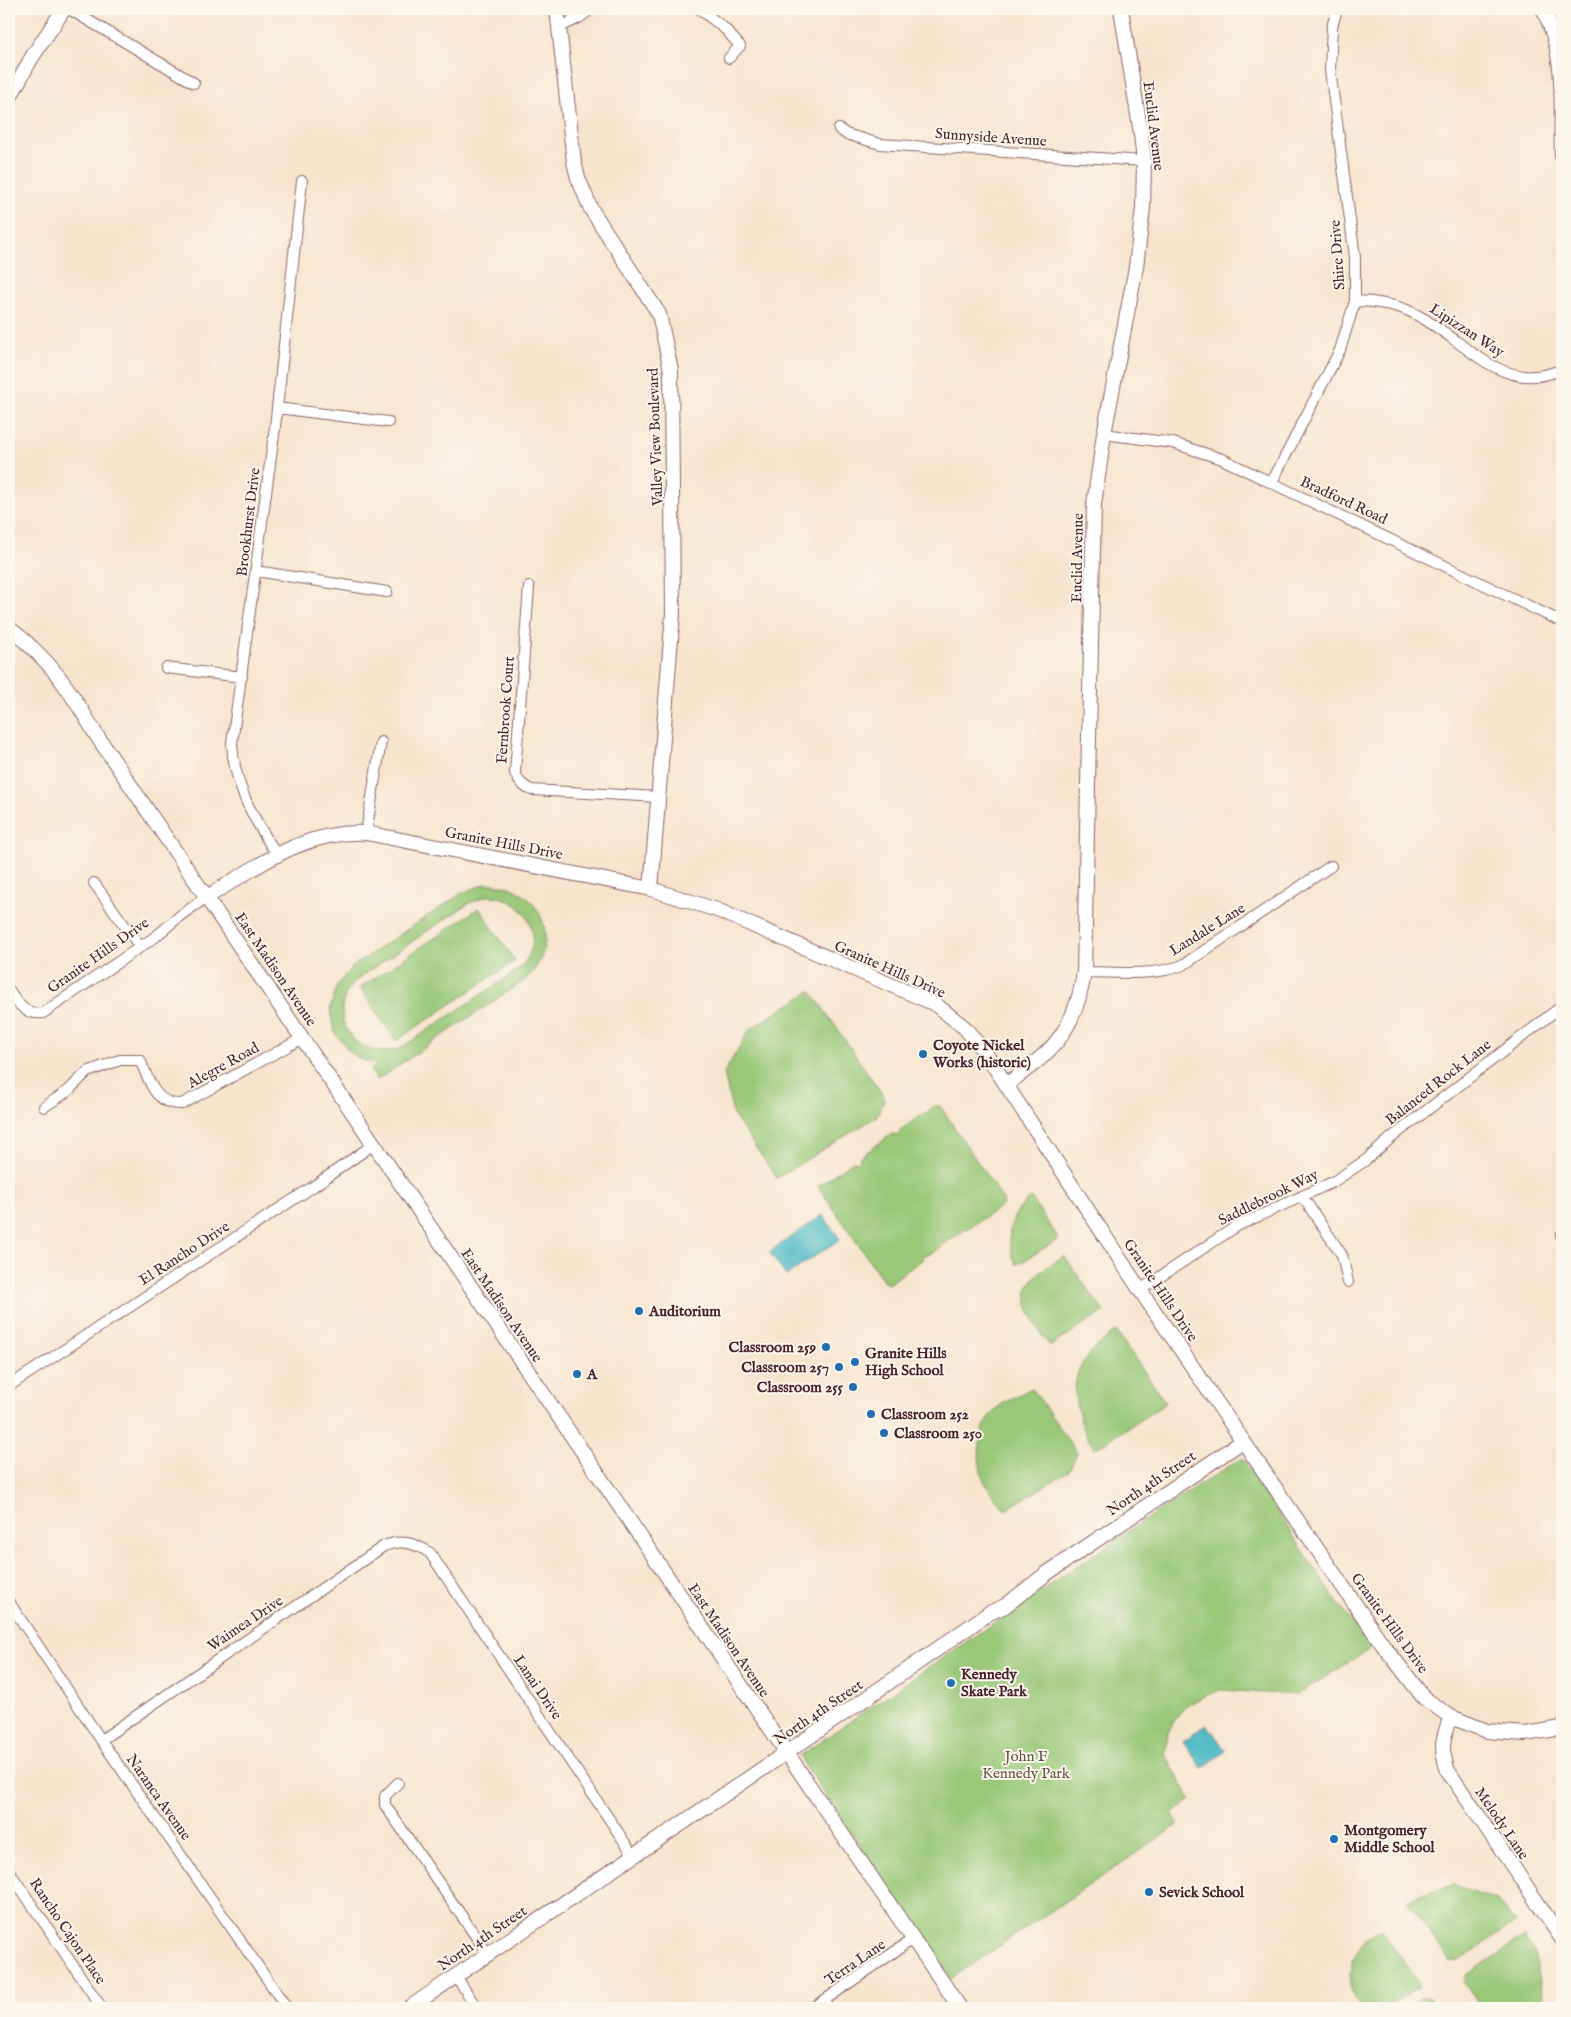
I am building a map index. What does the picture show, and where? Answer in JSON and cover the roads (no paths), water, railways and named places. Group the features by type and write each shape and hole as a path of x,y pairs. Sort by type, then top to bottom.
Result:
{"street":[{"path":"9,99 32,57 64,9"},
{"path":"69,9 194,84"},
{"name":"Valley View Boulevard","path":"558,9 574,162 578,178 604,232 659,314 670,364 673,613 651,889"},
{"path":"560,27 579,18 591,9"},
{"path":"700,9 725,29 740,46 730,58"},
{"name":"Euclid Avenue","path":"1007,1085 1044,1055 1062,1035 1077,1005 1084,972 1094,513 1104,434 1136,267 1143,208 1144,161 1121,9"},
{"name":"Shire Drive","path":"1272,482 1340,350 1355,301 1355,256 1330,70 1332,27 1337,9"},
{"path":"1543,9 1552,26 1560,58 1562,156"},
{"name":"Sunnyside Avenue","path":"839,129 846,134 880,144 1144,161"},
{"name":"Brookhurst Drive","path":"277,855 244,799 234,765 232,743 277,408 302,181"},
{"name":"Lipizzan Way","path":"1355,301 1383,304 1415,314 1494,367 1512,376 1533,378 1562,369"},
{"path":"277,408 388,422"},
{"name":"Bradford Road","path":"1104,434 1173,443 1222,459 1562,622"},
{"path":"256,571 387,592"},
{"name":"Fernbrook Court","path":"529,587 515,772 518,780 532,790 659,797"},
{"name":"East Madison Avenue","path":"9,628 32,646 65,683 97,736 960,2008"},
{"path":"166,668 242,677"},
{"path":"366,833 381,742"},
{"name":"Granite Hills Drive","path":"9,990 20,1008 33,1014 43,1013 140,947 181,914 277,855 309,840 324,835 346,832 366,833 651,889 717,910 935,1004 955,1019 972,1036 1007,1085 1140,1290 1383,1645 1424,1698 1451,1717 1487,1730 1512,1734 1538,1733 1562,1728"},
{"name":"Landale Lane","path":"1084,972 1155,972 1183,965 1331,866"},
{"path":"94,883 140,947"},
{"name":"Balanced Rock Lane","path":"1333,1182 1366,1160 1380,1146 1562,1006"},
{"name":"Alegre Road","path":"44,1107 68,1091 87,1072 120,1060 140,1060 157,1096 170,1103 182,1104 303,1038"},
{"name":"El Rancho Drive","path":"9,1386 314,1186 374,1144"},
{"name":"Saddlebrook Way","path":"1140,1290 1237,1226 1333,1182"},
{"path":"1302,1196 1342,1255 1348,1282"},
{"name":"North 4th Street","path":"409,2008 455,1975 844,1716 989,1613 1005,1606 1046,1574 1243,1441"},
{"name":"Waimea Drive","path":"101,1740 384,1546 394,1542 410,1542"},
{"name":"Lanai Drive","path":"410,1542 430,1554 634,1856"},
{"name":"Naranca Avenue","path":"9,1602 101,1740 287,2008"},
{"name":"Melody Lane","path":"1451,1717 1442,1739 1443,1756 1448,1771 1562,1939"},
{"path":"398,1783 385,1796 385,1805 488,1954"},
{"name":"Rancho Cajon Place","path":"9,1871 102,2008"},
{"name":"Terra Lane","path":"813,2008 913,1939"},
{"path":"455,1975 477,2008"}],"water":[{"path":"823,1215 840,1239 786,1276 769,1252"},
{"path":"1207,1724 1226,1751 1202,1768 1183,1741"}],"waterway":[{"path":"9,1999 15,2008"}],"place":[{"name":"Coyote Nickel Works (historic)","path":"923,1054"},
{"name":"Auditorium","path":"639,1311"},
{"name":"Classroom 259","path":"826,1347"},
{"name":"Granite Hills High School","path":"855,1362"},
{"name":"Classroom 257","path":"839,1367"},
{"name":"A","path":"577,1374"},
{"name":"Classroom 255","path":"853,1387"},
{"name":"Classroom 252","path":"871,1414"},
{"name":"Classroom 250","path":"884,1433"},
{"name":"Kennedy Skate Park","path":"951,1683"},
{"name":"Montgomery Middle School","path":"1334,1839"},
{"name":"Sevick School","path":"1149,1892"}],"park label":[{"name":"John F Kennedy Park","path":"1026,1764"}]}
